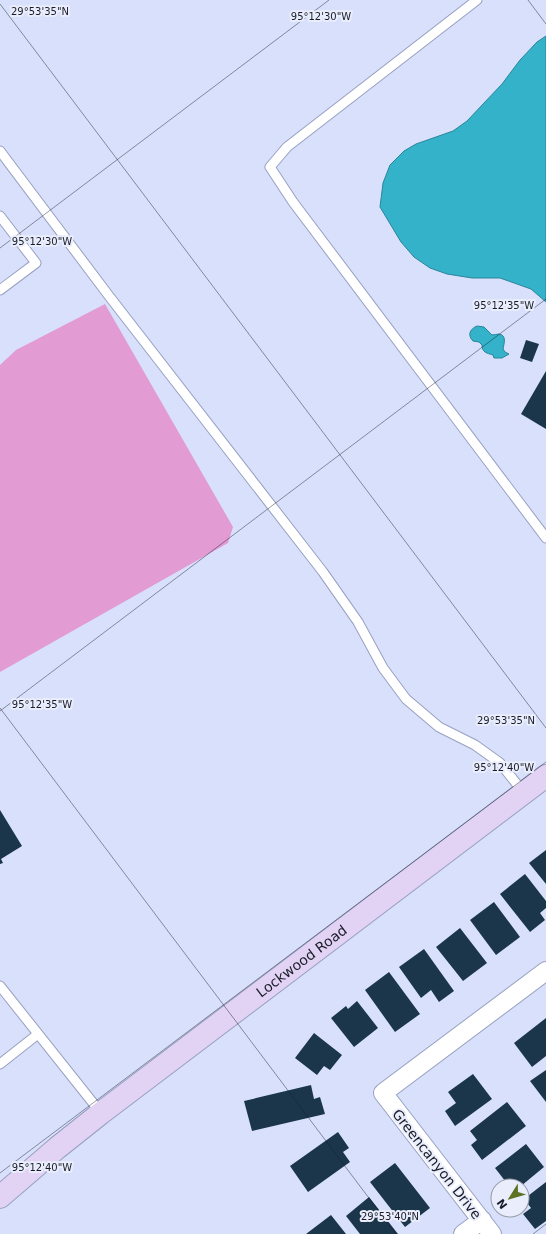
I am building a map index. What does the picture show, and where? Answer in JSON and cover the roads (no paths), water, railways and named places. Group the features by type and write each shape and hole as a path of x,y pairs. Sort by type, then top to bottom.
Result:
{"main road":[{"name":"Lockwood Road","path":"0,1197 57,1148 101,1113 546,776"},
{"name":"Lockwood Road","path":"0,1185 57,1148"}],"street":[{"name":"Greencanyon Drive","path":"487,1227 383,1093 546,971"},
{"path":"463,1234 487,1227"}],"lane":[{"path":"477,0 287,147 270,167 293,202 546,536"},
{"path":"0,151 109,296 323,572 358,622 383,668 406,700 440,727 475,745 500,763 524,793"},
{"path":"0,216 36,263 0,290"},
{"path":"0,986 101,1113"},
{"path":"0,1064 38,1034"}],"water":[{"path":"546,36 546,302 531,289 500,278 472,278 447,274 430,268 414,257 401,242 380,207 383,183 390,165 404,151 416,144 453,131 467,121 502,84 520,60 537,42"},
{"path":"477,326 484,327 492,335 502,335 504,338 503,349 509,354 502,358 494,358 493,355 485,352 479,342 473,341 470,337 471,330"}]}
